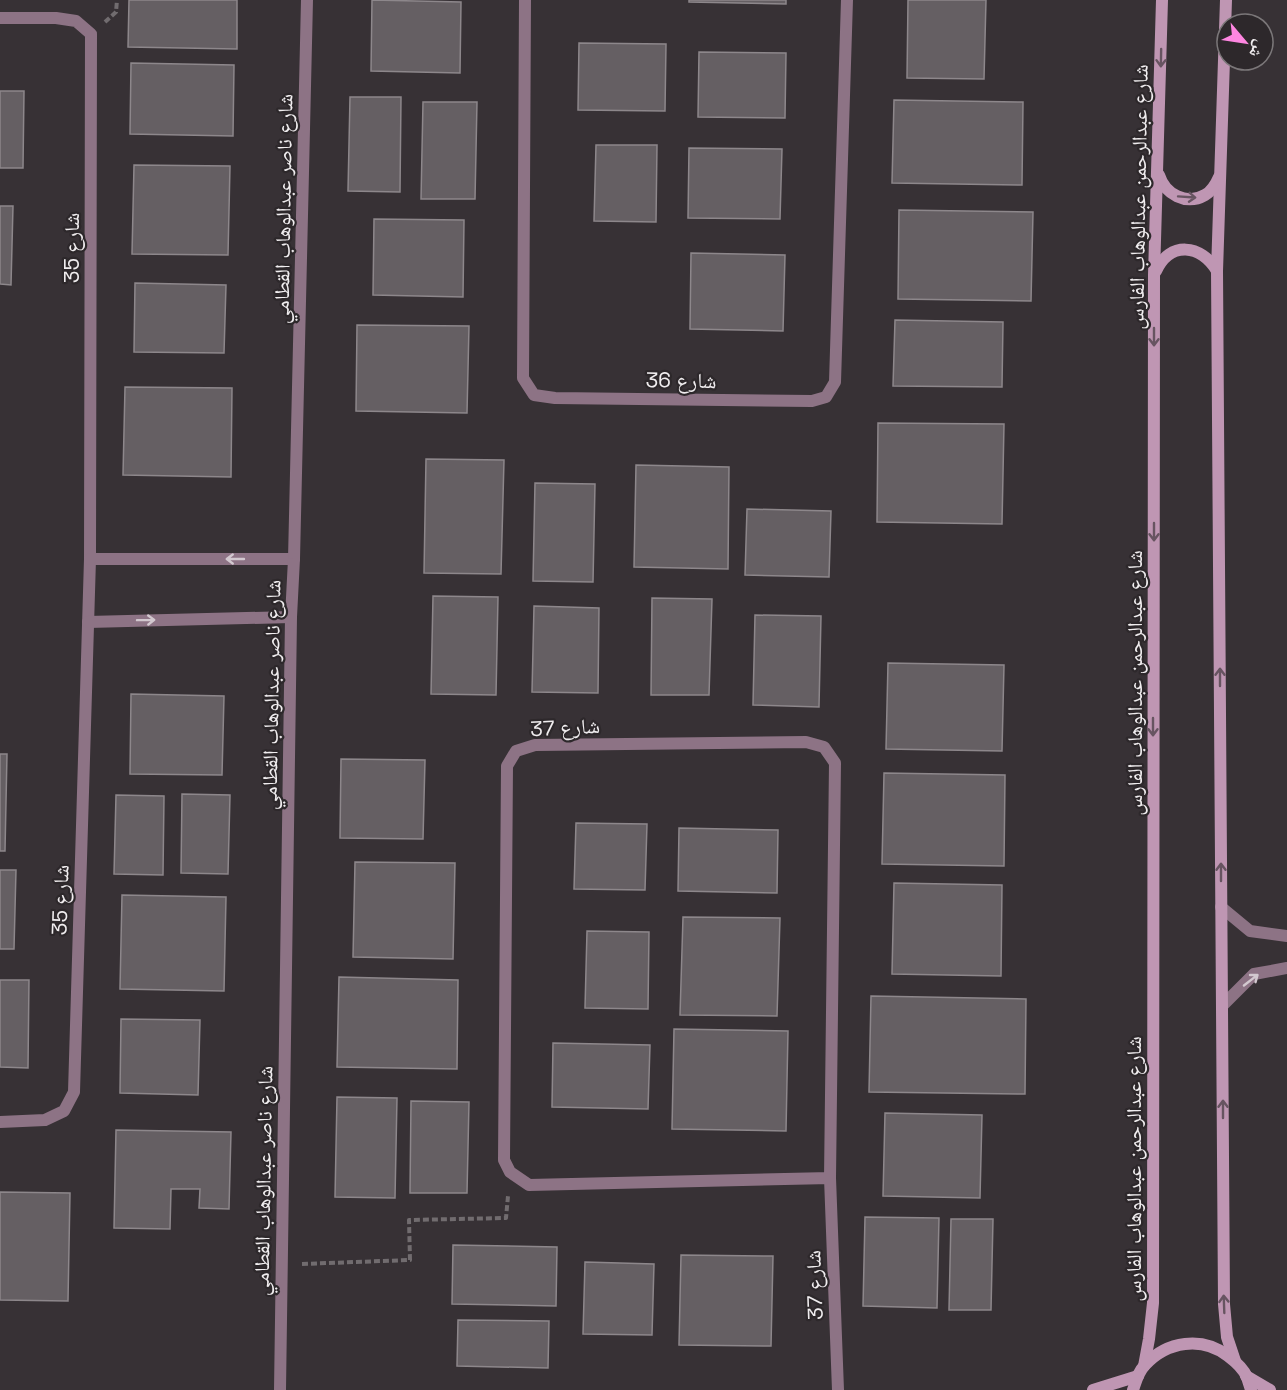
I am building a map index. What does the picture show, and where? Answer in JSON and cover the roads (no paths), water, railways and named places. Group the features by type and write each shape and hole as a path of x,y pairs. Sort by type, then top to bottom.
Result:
{"street":[{"name":"شارع ناصر عبدالوهاب القطامي","path":"280,1390 291,617 307,0"},
{"name":"شارع 36","path":"525,0 523,378 534,395 555,398 812,401 826,397 835,382 847,0"},
{"name":"شارع عبدالرحمن عبدالوهاب الفارس","path":"1133,1390 1148,1350 1153,1291 1154,275 1162,0"},
{"path":"1226,0 1217,271 1224,1304 1227,1337 1235,1361 1246,1376 1251,1390"},
{"name":"شارع 35","path":"0,18 56,18 76,21 91,34 90,559 74,1092 64,1111 45,1120 0,1122"},
{"path":"1158,171 1162,183 1170,192 1181,198 1193,199 1210,191 1220,176"},
{"path":"1154,275 1159,264 1167,255 1178,250 1190,249 1202,253 1211,260 1217,271"},
{"path":"90,559 294,560"},
{"path":"88,622 291,617"},
{"name":"شارع 37","path":"830,1178 528,1185 510,1172 504,1160 507,766 516,751 534,745 806,742 824,747 835,764 830,1178 838,1390"},
{"path":"1221,907 1250,931 1287,936"},
{"path":"1222,1006 1254,974 1287,968"},
{"path":"1093,1390 1141,1371 1156,1355 1171,1346 1188,1343 1205,1345 1221,1351 1235,1361"},
{"path":"1246,1376 1270,1390"}]}
